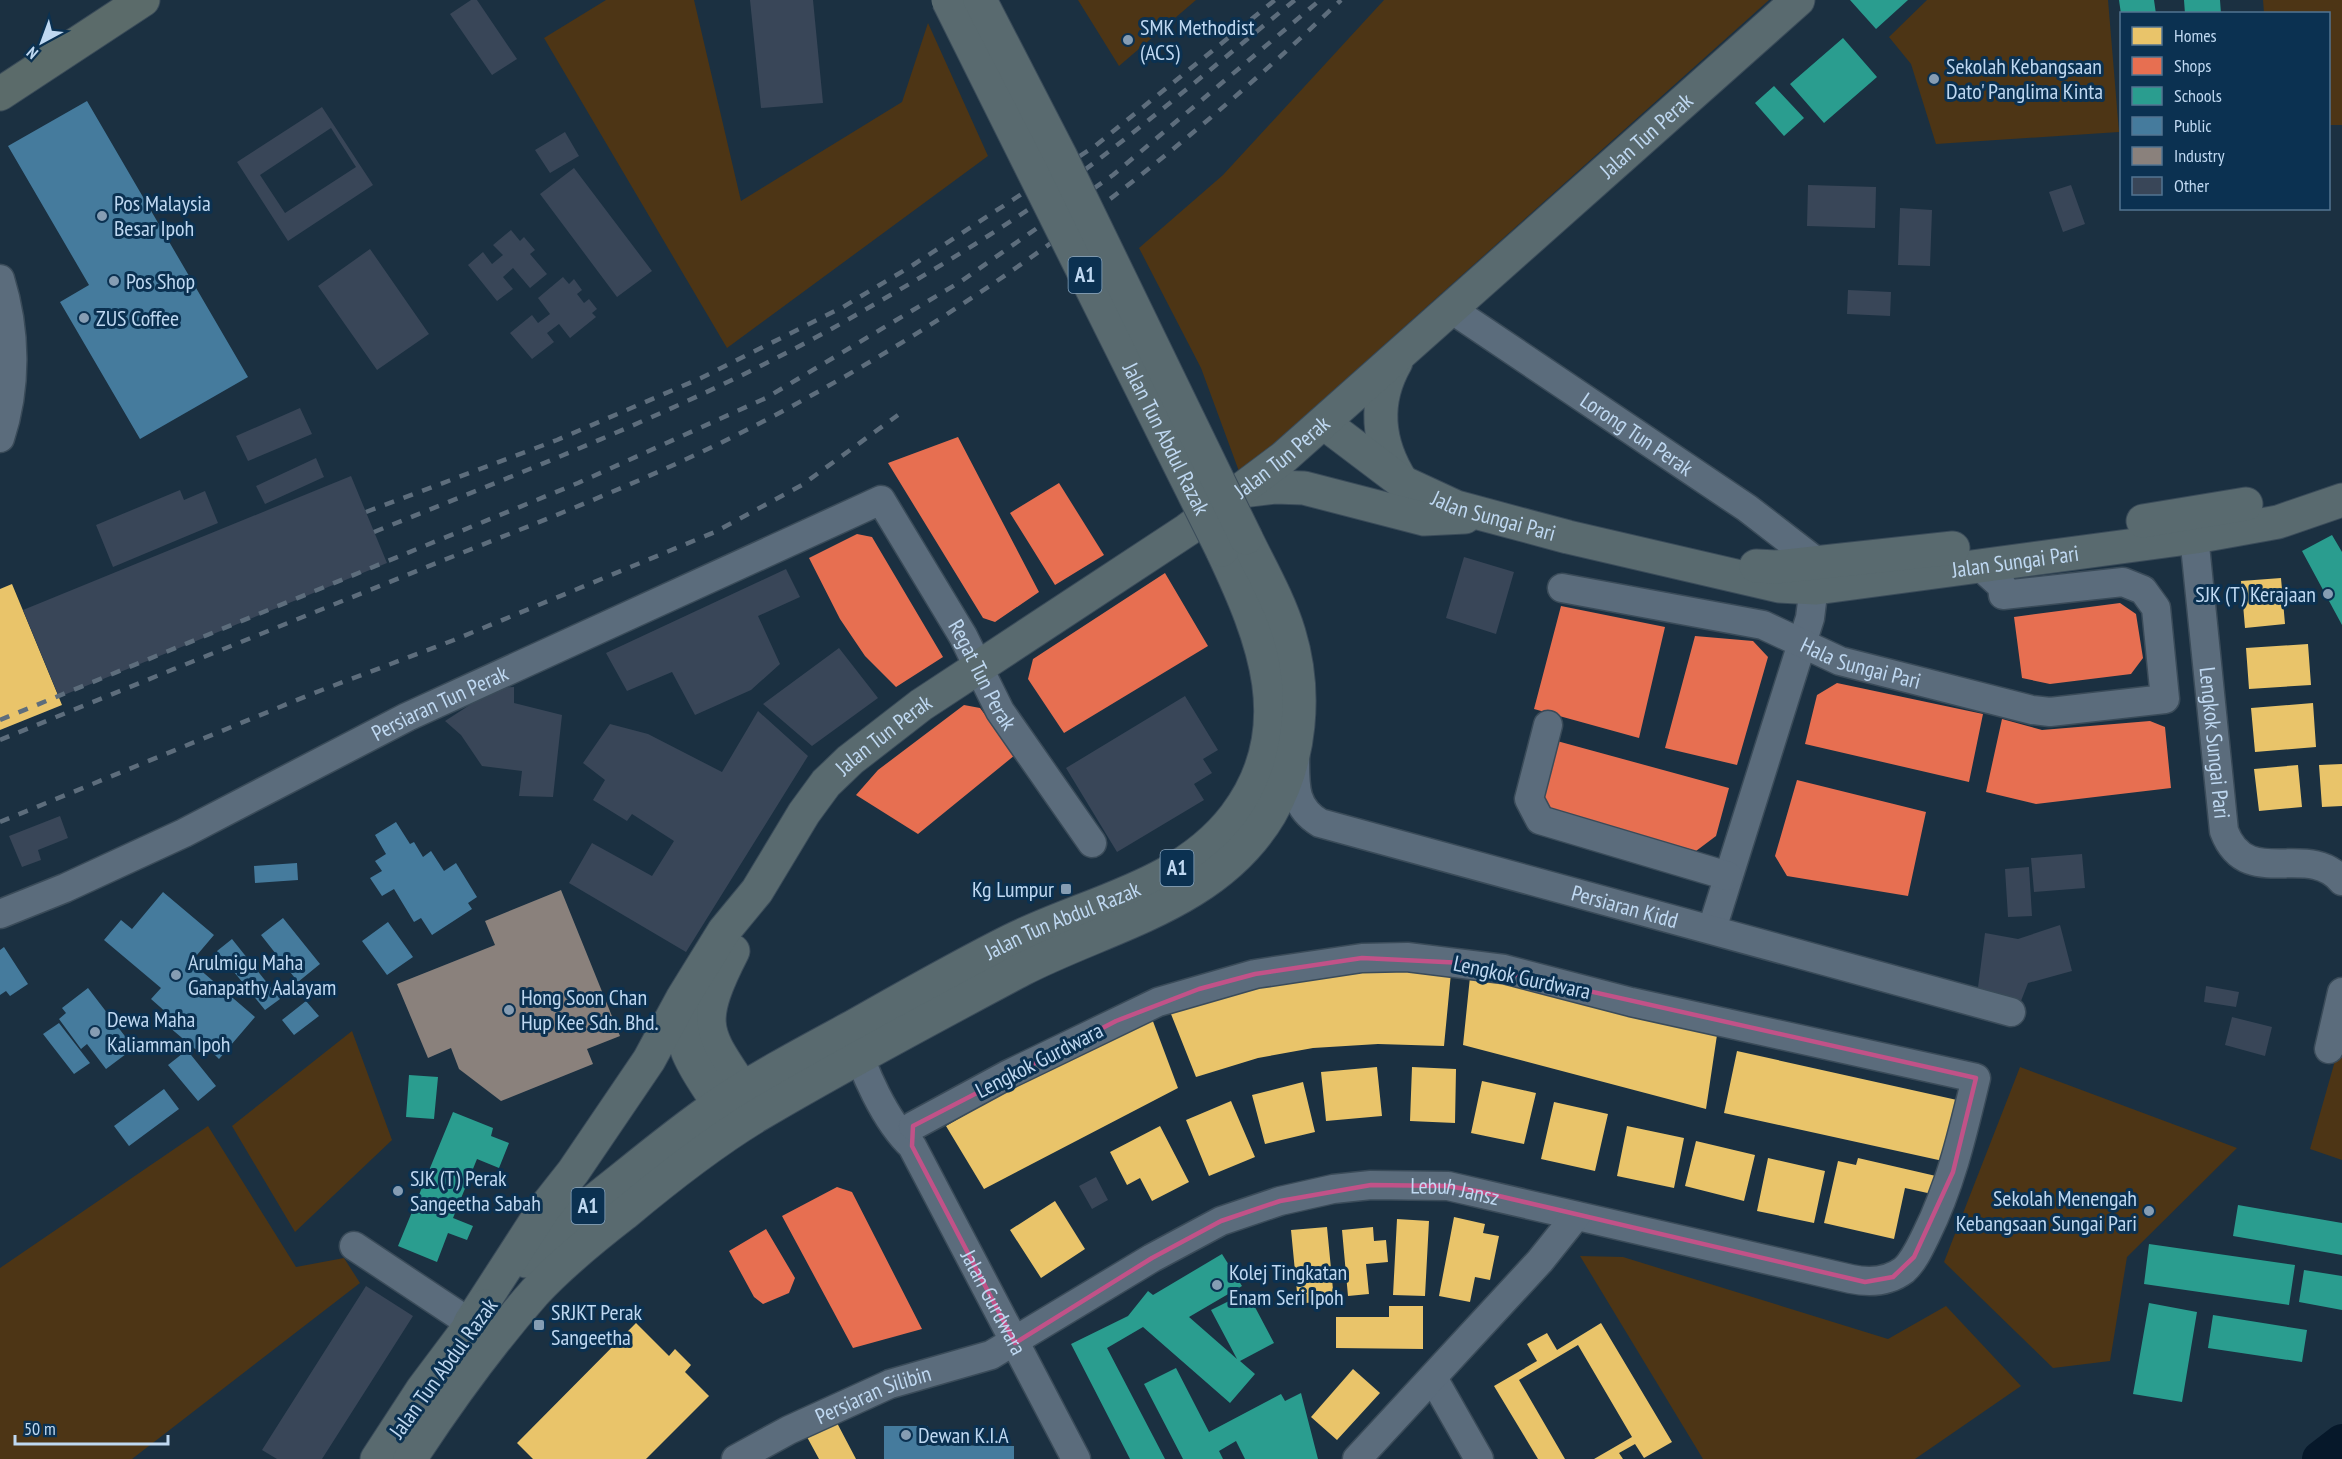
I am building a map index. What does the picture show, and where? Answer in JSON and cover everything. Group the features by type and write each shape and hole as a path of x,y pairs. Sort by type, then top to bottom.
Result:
{"highway":[{"path":"0,67 104,0"},
{"path":"0,94 143,0"}],"main road":[{"name":"Jalan Tun Abdul Razak","path":"410,1459 490,1346 537,1291 583,1246 660,1184 739,1109 867,1054 1024,969 1180,899 1208,882 1252,840 1270,813 1285,783 1295,750 1299,710 1295,660 1279,606 1234,544 948,0"},
{"name":"Jalan Tun Abdul Razak","path":"377,1459 422,1390 470,1323 517,1271 566,1224 739,1109 853,1026 1010,940 1164,876 1212,842 1235,816 1251,790 1262,761 1271,701 1269,671 1234,544 1060,155 980,0"},
{"name":"Jalan Tun Perak","path":"739,1109 684,1048 680,1032 682,999 724,931 757,891 804,813 826,783 882,734 977,666 1187,530 1242,491 1324,423 1798,0"},
{"path":"1400,355 1388,376 1383,392 1380,426 1385,450 1402,482"},
{"name":"Jalan Sungai Pari","path":"1324,423 1402,482 1438,501 1568,537 1686,563 1776,567 1817,575 1981,567 2121,546 2274,500 2342,476"},
{"path":"1242,491 1275,487 1304,488 1424,519 1494,516"},
{"name":"Jalan Sungai Pari","path":"1817,575 1975,545 2194,525 2278,522 2342,500"},
{"name":"Jalan Tun Perak","path":"739,1109 711,1038 708,1009 712,996 740,940 757,891"},
{"path":"470,1323 543,1210 573,1173 649,1060 682,999"}],"street":[{"path":"0,279 11,329 12,362 9,404 0,438"},
{"name":"Lorong Tun Perak","path":"1451,309 1747,508 1817,575"},
{"name":"Regat Tun Perak","path":"881,500 963,636 1000,711 1092,843"},
{"name":"Persiaran Tun Perak","path":"0,914 65,888 175,837 407,717 881,500"},
{"name":"Lengkok Sungai Pari","path":"2194,525 2224,831 2228,842 2246,860 2258,863 2314,864 2333,870 2342,881"},
{"path":"1981,567 2002,586 2002,595 2123,582 2121,546"},
{"path":"1712,929 1803,644 1817,575"},
{"name":"Hala Sungai Pari","path":"1562,588 1763,626 1840,661 2032,710 2050,712 2165,699 2156,608 2143,590 2123,582"},
{"path":"1548,725 1528,799 1540,820 1728,876"},
{"name":"Persiaran Kidd","path":"1295,750 1297,798 1303,811 1320,823 2011,1012"},
{"name":"Lengkok Gurdwara","path":"912,1136 1009,1074 1158,1002 1255,974 1362,958 1407,957 1503,969 1631,1002 1976,1078"},
{"path":"2329,1049 2342,992"},
{"name":"Jalan Gurdwara","path":"853,1026 912,1136 1015,1343 1076,1459"},
{"name":"Lebuh Jansz","path":"1015,1343 1188,1236 1230,1217 1280,1201 1333,1189 1371,1185 1448,1186 1865,1282 1893,1277 1906,1268 1914,1257 1938,1211 1953,1172 1976,1078"},
{"path":"1357,1459 1540,1261 1576,1216"},
{"path":"354,1246 470,1323"},
{"name":"Persiaran Silibin","path":"736,1459 789,1430 890,1384 920,1374 975,1361 1015,1343"},
{"path":"1433,1378 1479,1459"}],"highlighted area":[{"path":"1362,958 1464,963 1976,1078 1953,1172 1914,1257 1893,1277 1865,1282 1482,1192 1448,1186 1371,1185 1280,1201 1221,1221 1152,1258 1015,1343 912,1146 913,1126 1116,1021 1199,989 1255,974"}],"shaded area":[{"path":"606,0 694,0 741,201 902,102 928,23 988,156 727,348 544,38"},
{"name":"SMK Methodist (ACS)","path":"1078,0 1196,0 1119,66"},
{"path":"1384,0 1769,0 1240,474 1201,368 1139,248 1223,175"},
{"path":"1927,0 2108,0 2119,132 1936,144 1911,64 1889,37"},
{"path":"2263,0 2342,0 2342,125 2330,125 2330,12 2264,12"},
{"path":"352,1031 392,1140 295,1232 232,1126"},
{"path":"2342,1036 2342,1160 2310,1149"},
{"path":"2020,1067 2237,1148 2127,1257 2110,1361 2053,1368 1944,1262"},
{"path":"208,1126 296,1267 344,1258 360,1283 132,1459 0,1459 0,1268"},
{"path":"1580,1256 1623,1257 1888,1339 1946,1306 2021,1386 1915,1459 1703,1459"}],"building: Homes":[{"path":"2281,578 2285,624 2245,628 2241,581"},
{"path":"12,584 62,705 0,730 0,589"},
{"path":"2308,644 2311,685 2249,689 2246,648"},
{"path":"2313,703 2316,747 2255,752 2251,708"},
{"path":"2342,764 2342,806 2322,807 2319,765"},
{"path":"2298,765 2302,807 2259,811 2254,769"},
{"path":"1401,968 1451,973 1444,1046 1378,1044 1313,1048 1258,1058 1196,1077 1169,1009 1210,996 1341,971"},
{"path":"1470,977 1504,980 1717,1035 1706,1109 1463,1045"},
{"path":"1151,1016 1178,1088 984,1189 946,1126 1089,1042"},
{"path":"1737,1051 1957,1100 1943,1161 1724,1113"},
{"path":"1377,1067 1382,1116 1326,1121 1321,1072"},
{"path":"1412,1067 1456,1069 1455,1123 1410,1121"},
{"path":"1482,1081 1536,1093 1524,1144 1471,1133"},
{"path":"1303,1082 1315,1132 1265,1144 1252,1095"},
{"path":"1231,1101 1255,1157 1209,1176 1186,1120"},
{"path":"1554,1102 1608,1114 1595,1171 1541,1159"},
{"path":"1160,1126 1189,1182 1152,1201 1140,1178 1127,1185 1110,1152"},
{"path":"1627,1126 1684,1138 1674,1188 1617,1176"},
{"path":"1696,1141 1755,1155 1744,1201 1685,1186"},
{"path":"1768,1158 1825,1171 1814,1223 1757,1211"},
{"path":"1858,1158 1936,1176 1932,1194 1905,1188 1894,1239 1824,1223 1838,1161 1856,1165"},
{"path":"1055,1201 1085,1249 1041,1278 1010,1230"},
{"path":"1454,1217 1485,1224 1483,1233 1499,1236 1490,1280 1475,1277 1470,1302 1439,1296"},
{"path":"1397,1219 1429,1221 1425,1296 1393,1295"},
{"path":"1327,1227 1334,1300 1306,1303 1305,1291 1297,1292 1291,1230"},
{"path":"1373,1227 1374,1241 1386,1240 1388,1262 1366,1264 1369,1294 1348,1296 1342,1230"},
{"path":"1389,1306 1423,1306 1423,1349 1336,1348 1336,1317 1389,1317"},
{"path":"636,1323 669,1356 675,1349 691,1365 685,1372 709,1396 646,1459 533,1459 517,1443"},
{"path":"1601,1323 1672,1442 1644,1458 1635,1444 1619,1453 1623,1459 1594,1459 1632,1437 1578,1345 1519,1380 1565,1459 1538,1459 1494,1386 1537,1361 1527,1344 1547,1333 1557,1350"},
{"path":"1353,1369 1380,1393 1337,1440 1311,1417"},
{"path":"836,1421 856,1459 819,1459 807,1437"}],"building: Shops":[{"path":"958,437 1039,592 995,622 983,618 888,463"},
{"path":"1059,483 1104,555 1055,585 1010,513"},
{"path":"857,534 872,537 943,657 896,687 865,656 840,619 809,558"},
{"path":"1165,573 1208,646 1064,733 1028,679 1033,659"},
{"path":"2120,603 2136,614 2143,658 2131,674 2050,684 2022,678 2014,617"},
{"path":"1561,606 1665,627 1639,738 1534,709"},
{"path":"1695,636 1753,641 1768,657 1737,765 1665,748"},
{"path":"1837,683 1983,714 1969,782 1805,744 1817,695"},
{"path":"964,705 980,708 1015,755 918,834 856,795 878,770"},
{"path":"2002,719 2042,730 2150,721 2165,727 2171,788 2036,804 1986,792"},
{"path":"1557,741 1729,788 1716,836 1696,851 1552,810 1540,793"},
{"path":"1797,780 1926,812 1908,896 1787,876 1775,856"},
{"path":"837,1187 852,1192 922,1329 853,1348 782,1216"},
{"path":"766,1229 795,1278 789,1293 763,1304 754,1297 729,1251"}],"building: Schools":[{"path":"1850,0 1908,0 1876,29"},
{"path":"2119,0 2154,0 2156,12 2121,12"},
{"path":"2184,0 2220,0 2221,12 2185,12"},
{"path":"1843,38 1877,77 1824,123 1790,84"},
{"path":"1774,86 1804,118 1784,136 1755,103"},
{"path":"2332,535 2342,552 2342,625 2302,551"},
{"path":"409,1075 438,1077 434,1119 406,1117"},
{"path":"453,1112 493,1128 491,1136 509,1143 499,1168 477,1159 453,1218 473,1226 467,1240 448,1233 437,1262 398,1246"},
{"path":"2238,1205 2342,1223 2342,1255 2233,1236"},
{"path":"2149,1244 2295,1265 2289,1305 2144,1284"},
{"path":"1222,1254 1242,1286 1189,1317 1237,1359 1211,1310 1247,1292 1274,1343 1240,1361 1255,1374 1230,1403 1143,1327 1107,1348 1165,1459 1130,1459 1071,1344 1128,1316 1148,1291 1153,1295"},
{"path":"2304,1270 2342,1276 2342,1310 2299,1302"},
{"path":"2149,1303 2197,1312 2182,1402 2133,1394"},
{"path":"2213,1315 2307,1330 2302,1362 2208,1348"},
{"path":"1176,1368 1209,1432 1281,1394 1285,1401 1301,1393 1318,1459 1245,1459 1236,1441 1219,1451 1223,1459 1183,1459 1144,1384"}],"building: Public":[{"name":"Pos Malaysia Besar Ipoh","path":"87,101 248,377 140,439 60,302 89,285 8,146"},
{"path":"396,822 410,844 414,842 423,857 431,851 444,871 456,863 477,897 468,903 472,909 432,935 421,918 414,922 394,889 382,896 370,878 382,871 375,861 386,854 375,835"},
{"path":"297,863 298,880 255,883 254,866"},
{"name":"Arulmigu Maha Ganapathy Aalayam","path":"163,892 214,935 191,962 255,1017 219,1059 207,1047 201,1054 162,1021 168,1014 151,999 161,988 104,940 121,920 132,929"},
{"path":"283,918 320,964 298,982 261,935"},
{"path":"388,922 413,957 387,975 362,941"},
{"path":"232,939 280,999 265,1010 217,951"},
{"path":"4,947 28,984 10,996 6,991 0,995 0,950"},
{"name":"Dewa Maha Kaliamman Ipoh","path":"88,988 134,1048 106,1069 87,1044 81,1049 59,1019 66,1013 62,1008"},
{"path":"306,1001 319,1016 294,1035 282,1020"},
{"path":"59,1023 90,1063 74,1074 43,1034"},
{"path":"187,1050 216,1086 198,1101 168,1065"},
{"path":"164,1089 179,1109 129,1146 114,1126"},
{"name":"Dewan K.I.A","path":"884,1426 928,1426 928,1445 1014,1446 1014,1459 884,1459"}],"building: Industry":[{"name":"Hong Soon Chan Hup Kee Sdn. Bhd.","path":"561,890 620,1036 587,1049 593,1064 501,1101 459,1069 451,1048 428,1058 397,984 495,945 485,921"}],"building: Other":[{"path":"471,0 477,0 517,59 492,75 450,14"},
{"path":"750,0 813,0 823,103 761,108"},
{"path":"322,107 373,185 288,241 237,162","holes":["331,128 356,167 285,213 260,175"]},
{"path":"565,132 579,156 550,173 535,150"},
{"path":"574,168 652,271 617,297 540,194"},
{"path":"1808,185 1876,187 1875,228 1807,226"},
{"path":"2071,185 2085,224 2063,232 2049,192"},
{"path":"1900,208 1932,210 1930,266 1898,265"},
{"path":"511,230 520,241 524,237 535,250 530,254 547,274 530,288 513,268 503,277 513,289 497,301 468,265 483,252 492,264 503,255 493,245"},
{"path":"370,249 429,334 377,370 318,286"},
{"path":"563,277 569,284 574,279 582,290 577,294 584,303 589,299 597,309 592,313 596,317 570,338 559,324 547,333 554,342 532,359 510,333 532,315 538,323 550,314 538,298"},
{"path":"1848,290 1891,292 1890,316 1847,314"},
{"path":"300,408 312,434 248,461 236,436"},
{"path":"316,458 324,477 265,504 256,486"},
{"path":"351,476 387,563 59,697 23,610"},
{"path":"180,490 184,500 205,491 218,523 113,567 96,525"},
{"path":"1464,557 1514,572 1496,634 1446,618"},
{"path":"786,569 800,597 758,616 780,664 751,690 695,715 672,672 627,691 606,653"},
{"path":"839,648 878,698 812,746 763,704"},
{"path":"514,687 514,703 562,715 553,797 519,796 522,771 482,766 461,735 445,721 496,688"},
{"path":"1185,696 1218,750 1203,759 1212,773 1194,784 1204,800 1117,852 1066,768"},
{"path":"758,711 808,756 686,952 569,883 592,843 652,876 674,841 632,814 627,821 593,800 605,780 583,763 610,724 648,734 722,772"},
{"path":"60,816 68,838 38,850 41,860 22,867 9,836"},
{"path":"2082,854 2085,888 2034,892 2031,858"},
{"path":"2029,867 2032,916 2008,917 2005,869"},
{"path":"2060,925 2072,971 2028,983 2021,1001 1977,995 1985,933 2018,939"},
{"path":"2206,986 2239,992 2236,1007 2204,1002"},
{"path":"2232,1017 2272,1027 2265,1056 2225,1045"},
{"path":"1096,1177 1108,1200 1092,1209 1079,1186"},
{"path":"366,1286 413,1316 322,1459 277,1459 262,1450"}],"waterway":[{"path":"2320,1459 2342,1442"}],"railway":[{"path":"366,512 557,440 701,378 843,307 913,265 1095,146 1275,0"},
{"path":"374,532 555,459 735,379 793,350 882,300 979,242 1073,178 1151,118 1295,0"},
{"path":"0,720 578,483 766,398 960,282 1113,175 1320,0"},
{"path":"0,740 604,495 726,440 846,376 922,330 996,281 1139,177 1275,62 1341,0"},
{"path":"0,822 314,693 454,640 715,532 802,485 898,415"}],"place":[{"name":"SMK Methodist (ACS)","path":"1128,40"},
{"name":"Sekolah Kebangsaan Dato' Panglima Kinta","path":"1934,79"},
{"name":"Pos Malaysia Besar Ipoh","path":"102,216"},
{"name":"Pos Shop","path":"114,281"},
{"name":"ZUS Coffee","path":"84,318"},
{"name":"SJK (T) Kerajaan","path":"2328,594"},
{"name":"Kg Lumpur","path":"1066,889"},
{"name":"Arulmigu Maha Ganapathy Aalayam","path":"176,975"},
{"name":"Hong Soon Chan Hup Kee Sdn. Bhd.","path":"509,1010"},
{"name":"Dewa Maha Kaliamman Ipoh","path":"95,1032"},
{"name":"SJK (T) Perak Sangeetha Sabah","path":"398,1191"},
{"name":"Sekolah Menengah Kebangsaan Sungai Pari","path":"2149,1211"},
{"name":"Kolej Tingkatan Enam Seri Ipoh","path":"1217,1285"},
{"name":"SRJKT Perak Sangeetha","path":"539,1325"},
{"name":"Dewan K.I.A","path":"906,1435"}]}
